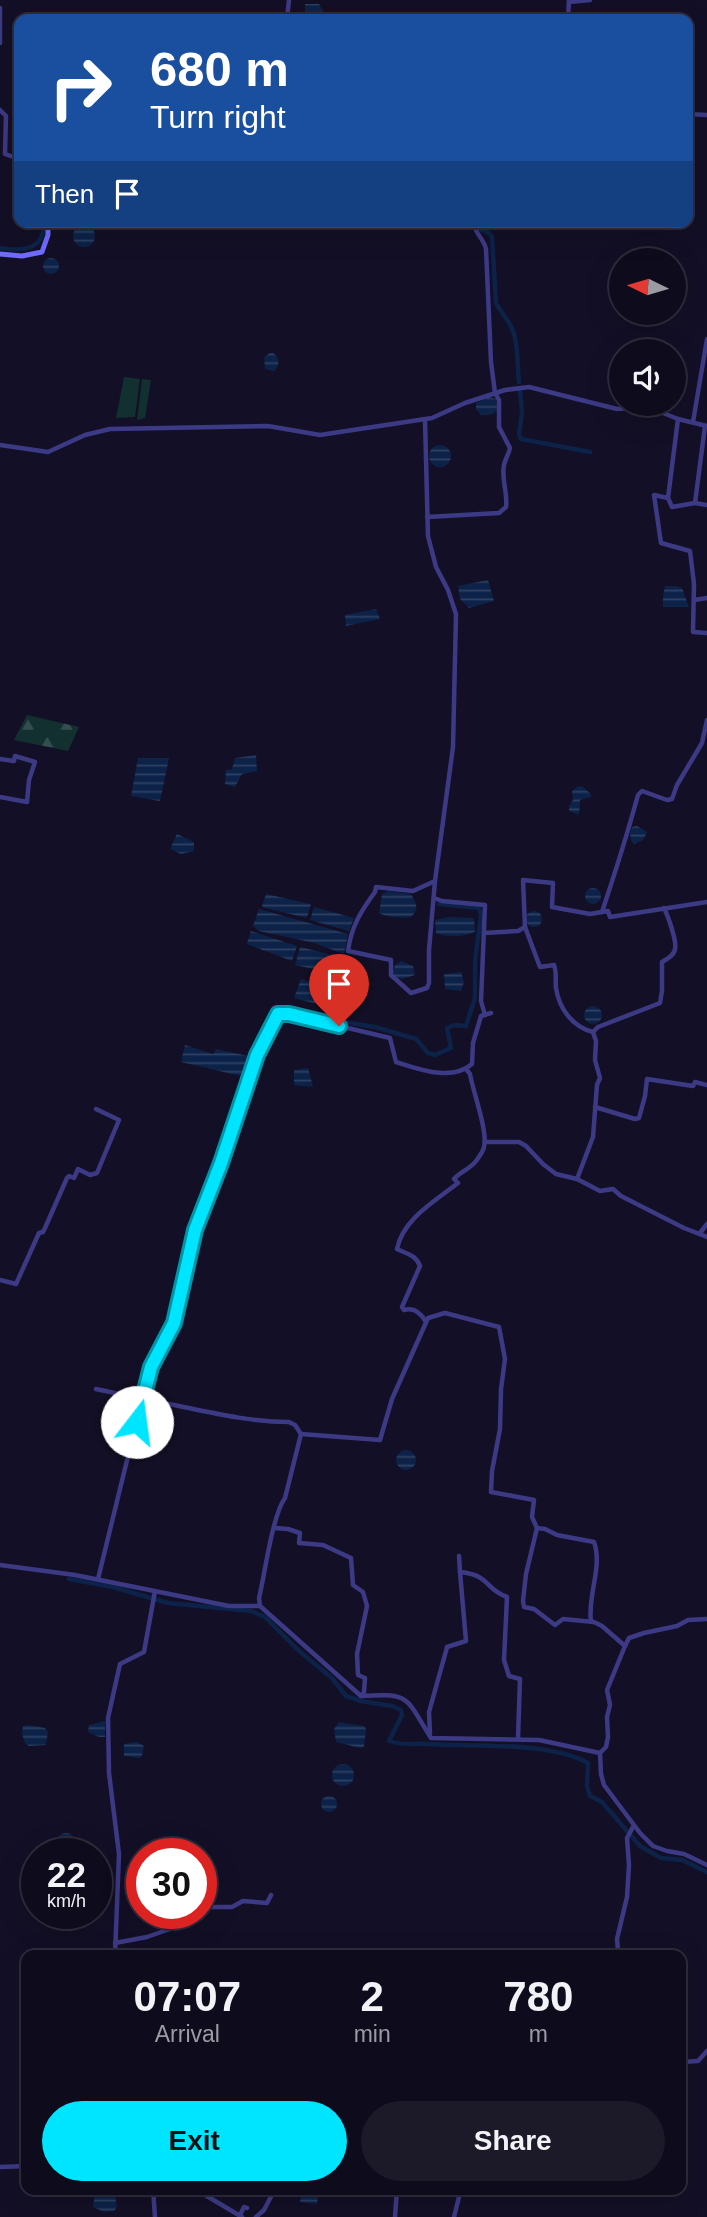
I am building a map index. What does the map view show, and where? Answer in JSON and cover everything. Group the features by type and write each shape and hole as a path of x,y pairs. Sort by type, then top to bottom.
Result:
{"street":[{"path":"569,1 590,0"},
{"path":"0,8 0,43"},
{"path":"0,110 6,117 5,154 14,157"},
{"path":"0,254 22,256 43,252 48,228"},
{"path":"427,517 499,513 506,507 504,466 510,448 499,427 499,400 495,393 491,362 486,248 475,228"},
{"path":"693,422 707,339"},
{"path":"0,445 48,452 85,435 110,429 268,426 320,435 425,420 465,402 517,387 529,387 617,409 648,407 706,426 695,503"},
{"path":"678,419 668,498 672,507 695,503 707,505"},
{"path":"425,420 428,536 436,568 456,614 453,747 435,881 427,988 411,993 391,975 391,960 348,951 354,923 376,887 413,891 435,881"},
{"path":"668,498 654,495 661,543 690,551 694,632 707,633"},
{"path":"694,600 707,598"},
{"path":"602,912 638,795 642,790 671,799 702,743 707,720"},
{"path":"0,759 14,761 15,756 35,762 29,780 27,802 0,797"},
{"path":"593,1032 580,1029 567,1016 559,1001 554,965 540,967 525,927 523,880 553,883 552,907 590,914 608,911 610,917 707,902"},
{"path":"98,1580 151,1367 174,1323 195,1230 221,1163 257,1055 278,1014 289,1014 390,1038 396,1062 445,1074 466,1069 471,1064 478,1022 481,1016 488,1014 481,1001 485,905 434,898"},
{"path":"593,1032 598,1027 660,1003 663,991 662,961 671,956 675,949 664,908"},
{"path":"484,933 517,931 525,927"},
{"path":"577,1179 593,1137 600,1079 595,1060 596,1041 593,1032"},
{"path":"426,1323 420,1313 413,1309 404,1310 402,1307 420,1266 410,1253 397,1249 399,1240 419,1215 458,1183 454,1179 457,1175 473,1165 484,1150 485,1142 470,1074 466,1069"},
{"path":"595,1107 635,1119 639,1118 647,1079 693,1086 695,1082 707,1085"},
{"path":"0,1280 16,1284 67,1178 74,1178 78,1169 90,1175 97,1173 119,1120 96,1109"},
{"path":"485,1142 519,1142 556,1174 577,1179 600,1191 613,1189 621,1196 707,1237"},
{"path":"700,1233 707,1224"},
{"path":"301,1434 380,1440 395,1392 428,1318 445,1313 499,1326 505,1359 500,1429 491,1492 534,1500 532,1517 537,1528 526,1574 524,1607 534,1609 555,1625 563,1619 602,1626 625,1646"},
{"path":"96,1389 242,1419 289,1422 295,1425 301,1434 275,1528 259,1598 260,1606 361,1696 393,1694 407,1700 431,1738"},
{"path":"275,1528 300,1533 299,1543 323,1545 351,1558 353,1585 363,1592 367,1606 357,1654 358,1675 365,1678 361,1696"},
{"path":"537,1528 594,1542 597,1554 591,1622"},
{"path":"431,1738 429,1712 447,1647 466,1641 459,1556"},
{"path":"0,1565 98,1580 229,1606 260,1606"},
{"path":"460,1572 476,1573 487,1580 494,1592 507,1597 504,1660 509,1676 520,1679 518,1738"},
{"path":"115,1950 119,1854 109,1773 108,1718 120,1664 144,1652 155,1593"},
{"path":"707,1619 688,1620 677,1626 629,1638 607,1690 610,1705 607,1717 608,1737 606,1747 600,1753 604,1785 633,1828 653,1846 684,1854 707,1865"},
{"path":"431,1738 518,1738 600,1753"},
{"path":"618,1950 617,1939 627,1897 627,1838 633,1828"},
{"path":"115,1943 147,1937 201,1918 203,1908 232,1907 243,1901 267,1903 271,1895"},
{"path":"686,2061 698,2060 707,2051"},
{"path":"0,2167 21,2166"},
{"path":"153,2195 155,2217"},
{"path":"204,2195 232,2215 241,2216 244,2207 247,2208"},
{"path":"256,2217 264,2210 272,2195"},
{"path":"395,2217 397,2195"},
{"path":"454,2217 460,2195"}],"green space":[{"path":"124,377 140,379 135,417 116,418"},
{"path":"142,379 151,380 145,418 137,420"},
{"path":"27,715 79,727 68,751 14,740"}],"water":[{"path":"305,4 319,4 325,14 305,14"},
{"path":"78,228 90,228 94,232 94,240 88,246 80,246 74,240 74,232"},
{"path":"48,258 54,258 59,266 57,272 48,274 43,269 43,263"},
{"path":"270,353 278,359 274,371 265,369 264,357"},
{"path":"489,397 496,399 497,410 493,414 481,415 476,409 476,403"},
{"path":"440,445 448,448 451,456 448,464 440,467 432,464 429,456 432,448"},
{"path":"488,580 494,601 469,608 460,599 458,586"},
{"path":"665,586 682,588 689,607 663,607"},
{"path":"376,609 380,619 346,626 345,615"},
{"path":"256,755 257,771 242,774 235,787 225,784 226,770 232,769 235,758"},
{"path":"138,758 169,758 160,801 131,796"},
{"path":"578,786 591,794 591,797 580,800 579,815 569,811 573,800 572,791"},
{"path":"637,826 647,832 643,840 634,844 630,833 632,827"},
{"path":"177,834 194,842 194,851 181,854 170,849"},
{"path":"593,888 601,896 593,904 585,896"},
{"path":"388,891 411,894 416,909 411,917 379,913 382,894"},
{"path":"266,894 311,904 307,918 265,908 262,906"},
{"path":"314,907 354,918 349,931 310,920"},
{"path":"259,909 348,934 344,954 314,943 259,931 253,926"},
{"path":"531,911 537,911 542,919 540,925 531,927 526,922 526,916"},
{"path":"448,917 474,918 475,932 456,936 436,933 435,920"},
{"path":"251,931 297,946 292,961 249,945 247,943"},
{"path":"300,947 345,958 341,975 295,965"},
{"path":"401,961 413,966 415,975 402,979 394,977 395,965"},
{"path":"461,972 464,982 461,991 445,989 444,974"},
{"path":"301,979 331,987 328,1007 294,998"},
{"path":"593,1006 599,1009 602,1015 599,1021 593,1024 587,1021 584,1015 587,1009"},
{"path":"185,1045 213,1054 216,1049 253,1057 245,1077 181,1062"},
{"path":"308,1068 313,1087 294,1085 294,1070"},
{"path":"406,1450 413,1453 416,1460 413,1467 406,1470 399,1467 396,1460 399,1453"},
{"path":"105,1721 105,1737 88,1732 89,1725"},
{"path":"339,1722 364,1726 364,1747 336,1742 334,1729"},
{"path":"23,1726 45,1728 48,1732 46,1745 29,1746 25,1743"},
{"path":"137,1742 144,1746 142,1756 124,1756 124,1744"},
{"path":"343,1764 351,1767 354,1775 351,1783 343,1786 335,1783 332,1775 335,1767"},
{"path":"326,1796 332,1796 337,1804 335,1810 326,1812 321,1807 321,1801"},
{"path":"66,1833 73,1838 59,1838"},
{"path":"95,2195 115,2195 117,2207 114,2211 104,2212 93,2207"},
{"path":"301,2195 318,2196 317,2204 300,2202"}],"waterway":[{"path":"0,248 16,250 31,247 41,238 43,228"},
{"path":"481,228 492,237 496,303 515,337 519,382"},
{"path":"520,390 521,439 590,452"},
{"path":"214,1196 259,1063 285,1010 375,1027 416,1039 428,1053 435,1055 451,1048 447,1028 455,1025 466,1026 475,998 475,961 481,915 479,908 439,904"},
{"path":"69,1579 113,1587 168,1603 251,1611 265,1617 298,1650 332,1678 346,1696 401,1710 402,1715 389,1741 403,1744 531,1748 552,1751 588,1763 587,1786 590,1796 602,1802 640,1846 661,1858 682,1860 707,1872"}],"route":[{"path":"137,1422 151,1367 164,1346 179,1308 182,1282 195,1230 204,1211 257,1055 278,1014 289,1014 339,1026"}]}
